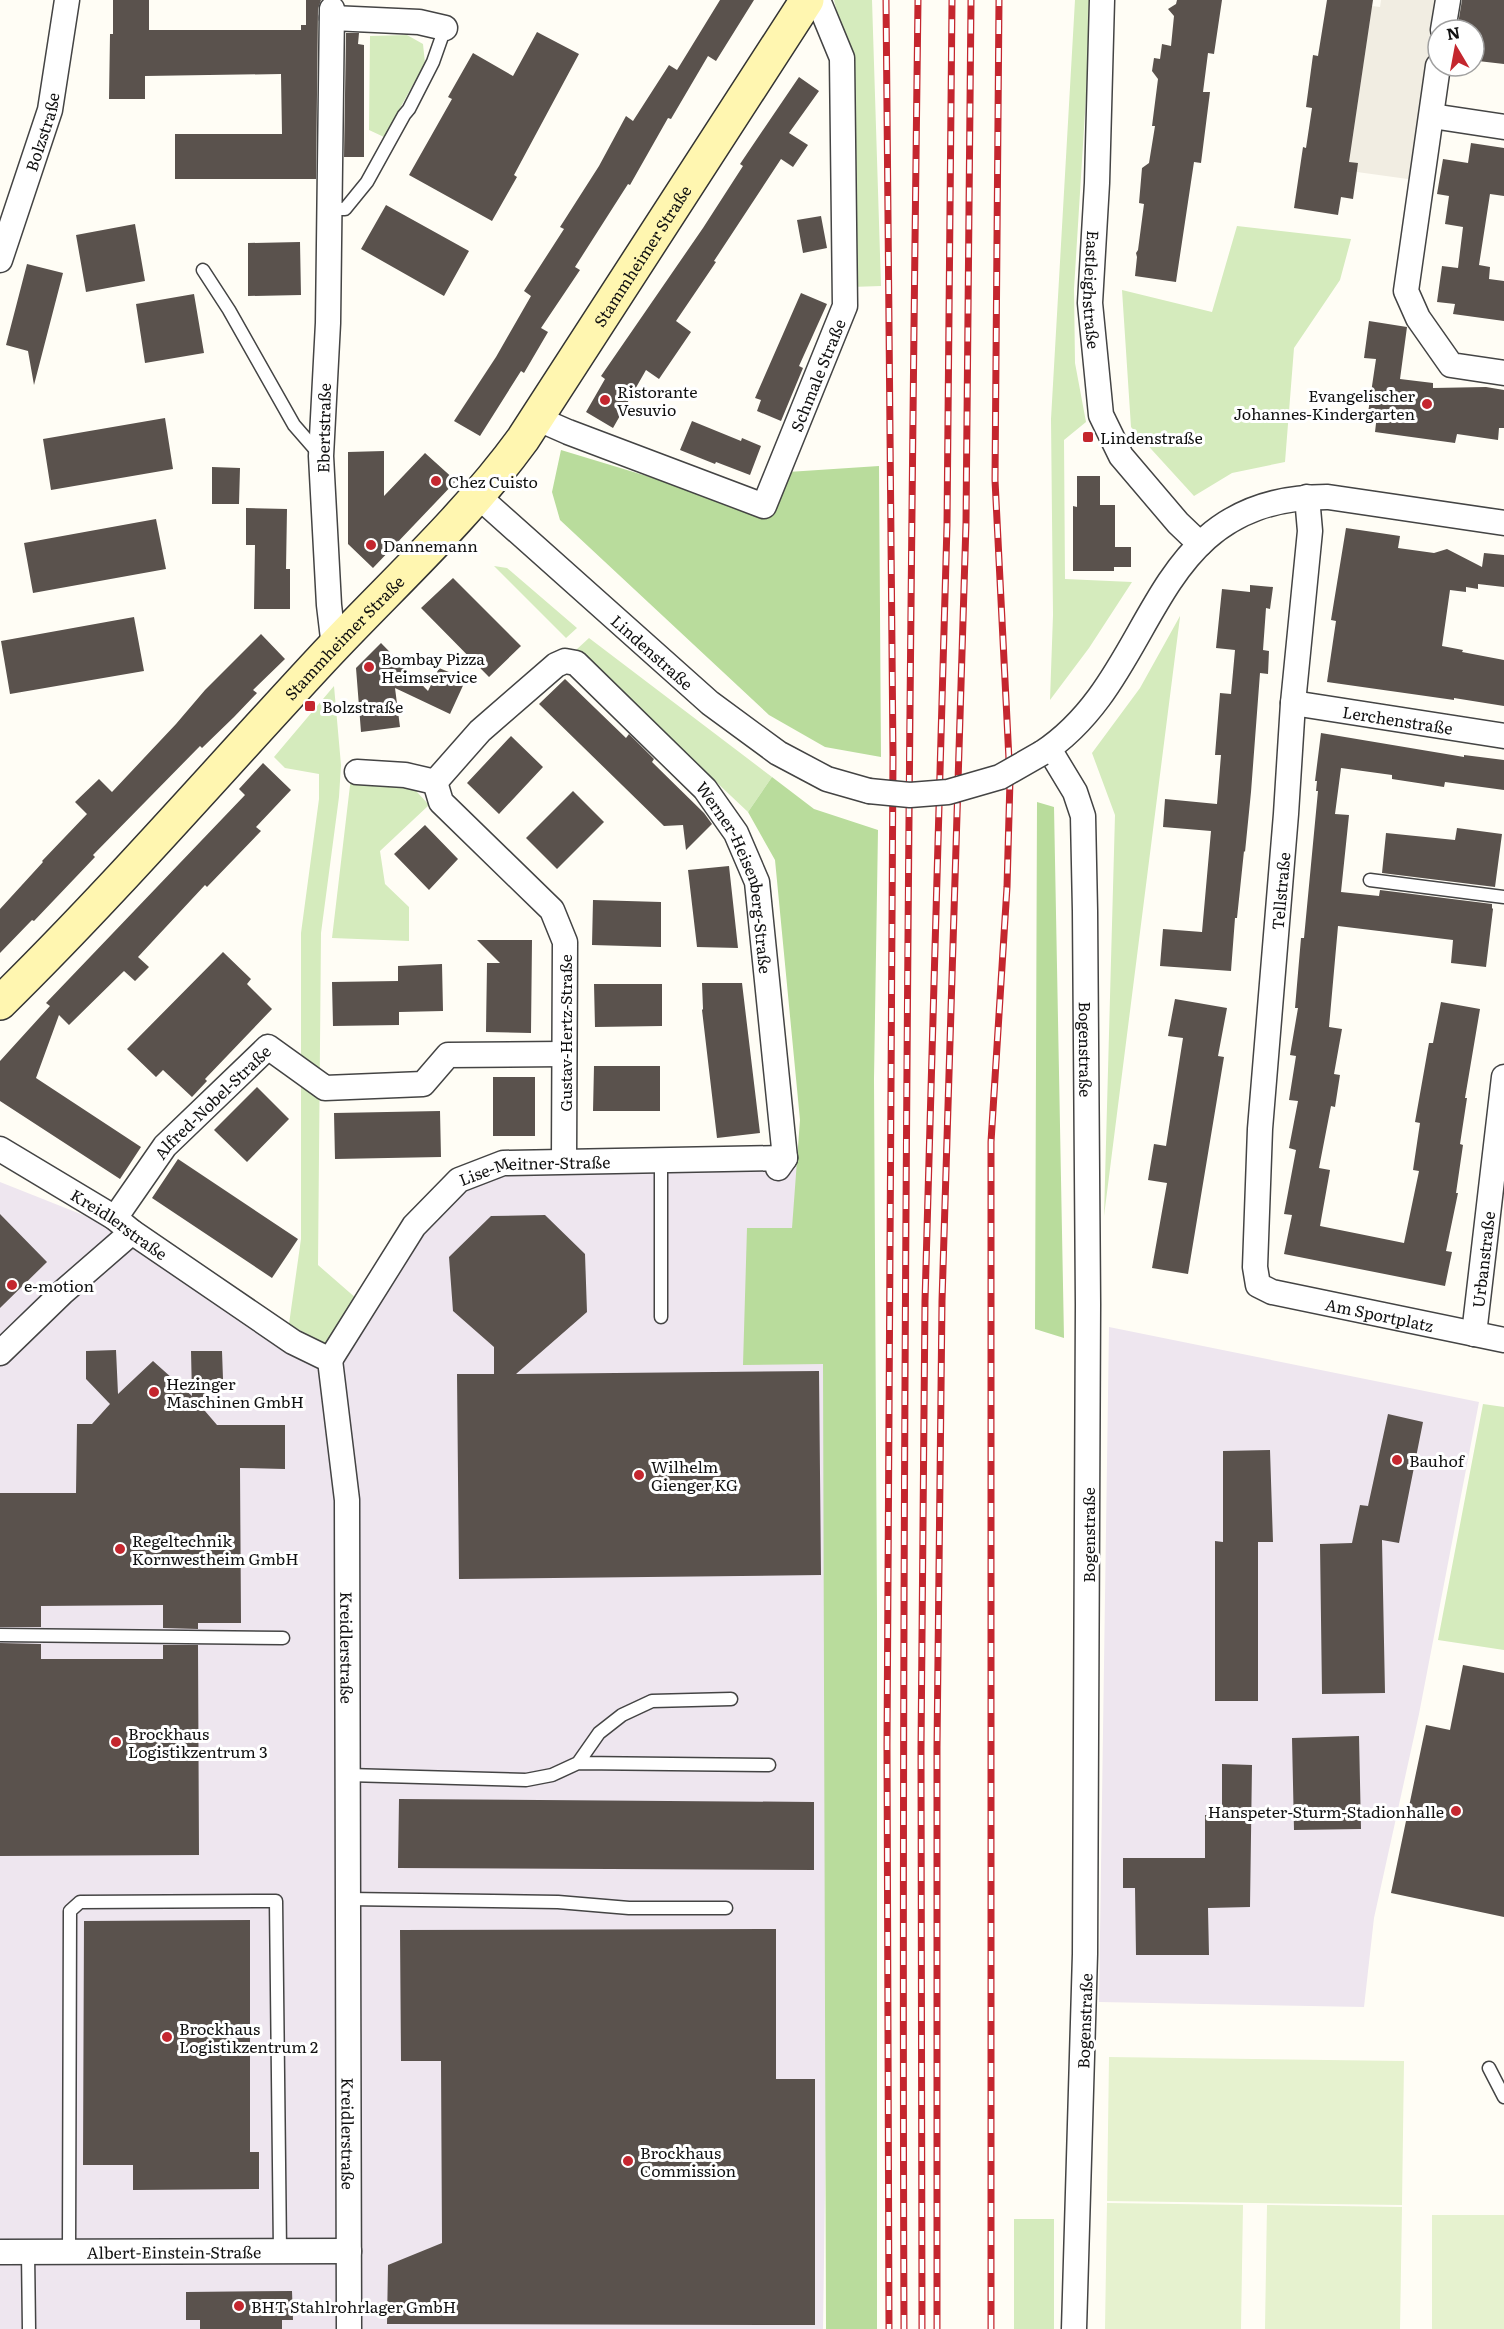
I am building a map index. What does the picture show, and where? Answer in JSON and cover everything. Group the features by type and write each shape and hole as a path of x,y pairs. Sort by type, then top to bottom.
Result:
{"main road":[{"name":"Stammheimer Straße","path":"0,1003 66,938 334,647 478,496 518,446 807,0"}],"street":[{"name":"Bolzstraße","path":"0,260 50,110 67,0"},
{"name":"Schmale Straße","path":"536,418 764,506 845,306 842,58 818,0"},
{"name":"Eastleighstraße","path":"1102,0 1097,183 1090,303 1101,415 1121,456 1178,523 1200,544"},
{"path":"1445,18 1448,0"},
{"name":"Ebertstraße","path":"334,647 329,605 321,456 328,323 332,14 419,22 445,28"},
{"path":"1437,78 1406,291 1418,318 1451,365 1504,373"},
{"path":"1432,116 1504,127"},
{"name":"Lindenstraße","path":"478,496 710,703 778,753 826,779 869,792 910,795 948,792 1000,777 1067,736 1087,715 1106,689 1160,596 1200,544 1231,519 1250,510 1307,497 1363,502 1504,523"},
{"name":"Tellstraße","path":"1258,1286 1255,1267 1260,1129 1293,703 1310,531 1307,497"},
{"name":"Werner-Heisenberg-Straße","path":"435,782 480,731 556,665 565,661 576,663 705,789 736,833 757,882 781,1163"},
{"name":"Lerchenstraße","path":"1293,703 1504,736"},
{"name":"Bogenstraße","path":"1045,751 1075,792 1083,816 1085,911 1088,1304 1085,1954 1074,2329"},
{"path":"357,772 405,775 435,782"},
{"name":"Gustav-Hertz-Straße","path":"435,782 441,802 552,910 565,942 564,1161"},
{"name":"Alfred-Nobel-Straße","path":"124,1225 165,1146 268,1047 325,1088 423,1084 448,1055 564,1054"},
{"name":"Urbanstraße","path":"1474,1334 1504,1077"},
{"name":"Kreidlerstraße","path":"0,1149 124,1225 293,1342 330,1360 347,1500 349,2329"},
{"name":"Lise-Meitner-Straße","path":"330,1360 414,1226 459,1180 502,1163 661,1159 781,1163"},
{"path":"0,1353 63,1292 124,1225"},
{"name":"Am Sportplatz","path":"1258,1286 1272,1292 1504,1340"},
{"name":"Albert-Einstein-Straße","path":"0,2252 349,2251"}],"lane":[{"name":"Ebertstraße","path":"330,209 345,209 367,182 404,115 410,109 433,62 445,28"},
{"path":"203,270 229,310 294,425 321,456"},
{"path":"1370,880 1504,897"},
{"path":"661,1159 661,1317"},
{"path":"0,1635 282,1638"},
{"path":"578,1763 599,1733 622,1715 652,1701 732,1699"},
{"path":"348,1774 526,1780 552,1775 578,1763 769,1765"},
{"path":"348,1899 558,1902 629,1908 726,1908"},
{"path":"69,2252 70,1911 80,1902 264,1901 276,1901 280,2251"},
{"path":"1489,2068 1504,2097"},
{"path":"28,2252 29,2329"}],"shaded area":[{"path":"1381,0 1437,0 1435,18 1426,18 1427,78 1415,180 1357,172 1344,161 1352,141 1372,6 1380,7"},
{"path":"785,1158 840,1176 823,2329 0,2329 0,1182 131,1234 330,1361 414,1226 503,1163"},
{"name":"Bauhof","path":"1109,1327 1479,1402 1419,1714 1374,1918 1364,2007 1099,2002"}],"green space":[{"path":"834,0 872,0 881,286 851,287 848,57"},
{"path":"1075,0 1092,0 1074,289 1075,363 1086,422 1064,440 1065,579 1132,582 1089,648 1050,700 1053,615 1051,419"},
{"path":"407,35 423,44 425,63 384,137 369,130 370,36"},
{"path":"1237,226 1351,239 1340,280 1294,348 1285,462 1232,473 1194,496 1131,427 1122,290 1212,312"},
{"path":"561,450 762,511 788,472 879,466 881,757 825,747 769,715 560,520 552,492"},
{"path":"494,566 507,568 577,628 566,638"},
{"path":"1180,616 1104,1216 1115,815 1092,753 1140,688"},
{"path":"589,638 772,777 748,812 576,650"},
{"path":"334,686 341,765 321,933 318,1265 357,1299 326,1345 289,1324 301,1239 301,933 319,799 319,774 285,768 274,757"},
{"path":"351,777 407,781 429,805 380,851 385,884 409,907 409,941 332,938"},
{"path":"772,777 814,809 878,830 874,1079 877,2329 826,2329 823,1364 743,1365 747,1228 792,1228 800,1120 775,860 748,812"},
{"path":"1037,802 1054,807 1064,1338 1035,1329"},
{"path":"1483,1404 1504,1407 1504,1650 1438,1640"},
{"path":"1109,2057 1404,2061 1402,2205 1107,2201"},
{"path":"1107,2203 1243,2205 1241,2329 1105,2329"},
{"path":"1267,2205 1402,2207 1400,2329 1265,2329"},
{"path":"1432,2215 1504,2215 1504,2329 1432,2329"},
{"path":"1014,2219 1054,2219 1054,2329 1014,2329"}],"building":[{"path":"113,0 149,0 149,30 301,30 301,25 306,25 306,0 321,0 318,9 316,179 175,179 175,134 282,134 281,74 145,76 145,99 109,99"},
{"path":"720,0 754,0 716,61 708,56 671,119 668,118 630,185 628,184 575,267 580,270 541,328 548,332 524,373 521,371 480,436 454,421 496,357 531,296 524,291 564,229 560,227 599,166 626,116 633,121 669,65 677,70"},
{"path":"1177,0 1222,0 1214,54 1208,53 1203,92 1210,92 1201,163 1194,162 1176,282 1135,276 1136,253 1144,204 1139,203 1142,168 1149,163 1155,126 1152,126 1158,79 1152,71 1154,58 1160,59 1162,44 1171,46 1174,16 1168,9 1176,4"},
{"path":"1327,0 1373,0 1349,162 1358,163 1353,199 1341,197 1338,215 1294,208 1303,147 1306,148 1312,108 1306,107 1313,55 1318,56"},
{"path":"1462,0 1504,0 1504,64 1486,62 1486,18 1459,18"},
{"path":"537,32 579,54 514,175 517,177 492,221 409,175 452,99 448,97 473,53 513,76"},
{"path":"346,33 359,33 358,44 364,45 364,157 344,157"},
{"path":"799,77 819,91 789,133 808,145 793,167 781,159 676,321 691,332 659,379 646,370 613,428 586,412 605,379 601,376 703,228 743,166 740,164"},
{"path":"1471,143 1504,148 1504,196 1490,194 1479,265 1490,267 1489,279 1504,281 1504,321 1453,314 1455,304 1437,302 1442,266 1458,268 1463,227 1445,224 1449,196 1437,194 1443,159 1468,163"},
{"path":"386,205 469,251 444,296 361,249"},
{"path":"821,216 827,248 803,253 797,220"},
{"path":"135,224 145,281 86,292 76,235"},
{"path":"300,242 301,295 248,296 248,243"},
{"path":"27,264 63,273 34,385 28,351 6,345"},
{"path":"801,293 827,304 799,366 803,368 781,421 757,411 761,400 755,398"},
{"path":"194,294 204,353 145,363 136,304"},
{"name":"Evangelischer Johannes-Kindergarten","path":"1369,321 1407,327 1400,379 1433,383 1433,388 1486,387 1504,390 1504,428 1499,428 1498,440 1457,434 1455,443 1375,432 1377,415 1368,413 1376,359 1364,358"},
{"path":"165,418 173,469 51,490 43,439"},
{"path":"692,421 741,441 742,438 761,446 750,475 680,450"},
{"path":"384,451 384,496 425,453 456,481 373,568 348,544 348,452"},
{"path":"212,467 240,468 239,504 212,504"},
{"path":"1077,476 1100,476 1100,505 1115,505 1115,547 1131,547 1131,567 1114,567 1114,571 1073,571 1073,506 1077,507"},
{"path":"246,508 287,509 286,569 290,569 290,609 254,609 255,545 246,545"},
{"path":"156,519 166,569 33,593 24,543"},
{"path":"1346,528 1400,536 1398,548 1434,553 1447,549 1482,567 1484,553 1504,555 1504,587 1478,584 1478,589 1466,587 1466,592 1450,590 1442,646 1504,660 1504,706 1327,682 1336,621 1331,620"},
{"path":"453,578 521,646 489,677 421,608"},
{"path":"1250,585 1273,587 1270,609 1266,608 1263,650 1269,651 1268,674 1260,673 1251,792 1237,918 1235,918 1231,971 1160,966 1163,929 1202,932 1211,831 1163,827 1165,799 1217,804 1221,755 1215,755 1220,693 1231,694 1235,650 1216,648 1222,589 1250,592"},
{"path":"134,617 144,671 10,694 1,641"},
{"path":"261,634 285,659 253,690 257,693 234,717 202,748 200,746 93,855 95,857 34,921 32,920 0,953 0,909 87,814 75,802 99,779 112,792 205,690"},
{"path":"381,643 428,691 439,668 466,679 450,714 395,688 400,727 361,732 356,668"},
{"path":"565,679 626,738 629,734 654,759 652,762 704,813 712,824 686,850 683,825 664,826 539,704"},
{"path":"1321,733 1464,757 1464,755 1504,760 1504,790 1445,782 1444,787 1392,779 1392,775 1341,768 1335,814 1349,815 1341,892 1379,896 1380,890 1492,904 1486,967 1451,963 1453,940 1338,926 1329,1027 1342,1029 1334,1074 1340,1075 1335,1107 1331,1106 1319,1168 1330,1170 1320,1226 1404,1243 1419,1171 1413,1170 1420,1123 1415,1122 1429,1043 1433,1043 1441,1002 1480,1009 1465,1098 1467,1098 1460,1144 1463,1145 1456,1193 1458,1193 1446,1251 1452,1252 1445,1286 1284,1254 1292,1215 1284,1214 1296,1150 1289,1148 1298,1101 1289,1100 1296,1056 1290,1055 1298,1008 1295,1008 1318,791 1316,791 1317,781 1315,781"},
{"path":"511,736 543,767 499,814 467,783"},
{"path":"263,763 291,790 256,827 261,831 207,887 205,885 138,957 149,967 135,981 124,971 69,1025 59,1015 36,1078 141,1147 120,1179 0,1101 0,1061 50,1006 46,1003 245,795 239,789"},
{"path":"573,791 604,822 557,869 526,838"},
{"path":"425,825 458,859 429,890 394,854"},
{"path":"1457,828 1502,834 1495,887 1382,873 1386,833 1455,840"},
{"path":"729,866 738,948 697,947 688,870"},
{"path":"593,900 661,902 661,947 592,945"},
{"path":"477,940 532,940 531,1033 486,1032 487,963 500,963"},
{"path":"223,952 251,979 247,984 272,1009 205,1079 207,1081 192,1097 163,1070 156,1077 127,1049"},
{"path":"442,964 443,1011 399,1012 399,1025 333,1026 332,982 398,981 398,966"},
{"path":"702,983 742,983 760,1133 717,1138 702,1010"},
{"path":"594,984 662,984 662,1026 595,1027"},
{"path":"1175,999 1227,1008 1218,1056 1224,1057 1188,1274 1152,1268 1167,1183 1148,1180 1154,1144 1166,1146 1183,1038 1168,1036"},
{"path":"594,1066 660,1066 660,1111 593,1111"},
{"path":"493,1077 535,1077 535,1136 493,1136"},
{"path":"257,1087 289,1119 247,1162 214,1130"},
{"path":"440,1111 441,1157 335,1159 334,1113"},
{"path":"178,1159 298,1239 272,1278 152,1198"},
{"name":"e-motion","path":"0,1214 47,1262 0,1308"},
{"name":"Wilhelm Gienger KG","path":"545,1215 585,1254 587,1312 516,1374 819,1371 821,1575 459,1579 457,1374 494,1374 494,1347 453,1311 449,1257 491,1216"},
{"path":"116,1350 118,1394 153,1361 192,1396 191,1351 222,1351 223,1379 199,1404 217,1425 285,1425 285,1469 240,1468 241,1623 198,1623 198,1629 163,1628 163,1605 41,1606 41,1627 0,1627 0,1493 76,1493 77,1424 92,1424 110,1404 86,1379 86,1351"},
{"path":"1388,1414 1423,1422 1399,1543 1382,1540 1385,1693 1322,1694 1320,1544 1352,1543 1360,1505 1368,1506"},
{"path":"1270,1450 1273,1542 1258,1542 1258,1701 1215,1701 1215,1541 1223,1542 1223,1451"},
{"name":"Brockhaus Logistikzentrum 3","path":"0,1643 41,1644 41,1659 163,1659 163,1645 198,1645 199,1855 0,1856"},
{"name":"Hanspeter-Sturm-Stadionhalle","path":"1463,1665 1504,1673 1504,1917 1391,1893 1426,1725 1450,1730"},
{"path":"1359,1736 1361,1829 1294,1830 1292,1738"},
{"path":"1222,1764 1252,1765 1250,1907 1208,1908 1209,1955 1136,1955 1135,1888 1123,1888 1123,1858 1205,1858 1205,1815 1222,1815"},
{"path":"399,1799 814,1802 814,1870 398,1868"},
{"name":"Brockhaus Logistikzentrum 2","path":"250,1920 250,2152 259,2152 259,2189 133,2190 133,2165 83,2165 84,1921"},
{"name":"Brockhaus Commission","path":"776,1929 776,2079 815,2079 815,2325 387,2324 388,2265 442,2243 441,2061 401,2061 400,1930"},
{"name":"BHT Stahlrohrlager GmbH","path":"292,2291 293,2320 282,2320 282,2329 200,2329 200,2320 186,2320 186,2292"}],"railway":[{"path":"886,0 893,756 887,1745 889,2329"},
{"path":"904,2329 906,1164 918,0"},
{"path":"922,2329 921,1749 925,1301 947,525 952,0"},
{"path":"937,2329 937,1748 942,1301 966,523 971,0"},
{"path":"991,2329 991,1142 1007,887 1010,780 995,480 999,0"}],"place":[{"name":"Ristorante Vesuvio","path":"605,400"},
{"name":"Evangelischer Johannes-Kindergarten","path":"1427,404"},
{"name":"Lindenstraße","path":"1088,437"},
{"name":"Chez Cuisto","path":"436,481"},
{"name":"Dannemann","path":"371,545"},
{"name":"Bombay Pizza Heimservice","path":"369,667"},
{"name":"Bolzstraße","path":"310,706"},
{"name":"e-motion","path":"12,1285"},
{"name":"Hezinger Maschinen GmbH","path":"154,1392"},
{"name":"Bauhof","path":"1397,1460"},
{"name":"Wilhelm Gienger KG","path":"639,1475"},
{"name":"Regeltechnik Kornwestheim GmbH","path":"120,1549"},
{"name":"Brockhaus Logistikzentrum 3","path":"116,1742"},
{"name":"Hanspeter-Sturm-Stadionhalle","path":"1456,1811"},
{"name":"Brockhaus Logistikzentrum 2","path":"167,2037"},
{"name":"Brockhaus Commission","path":"628,2161"},
{"name":"BHT Stahlrohrlager GmbH","path":"239,2306"}]}
